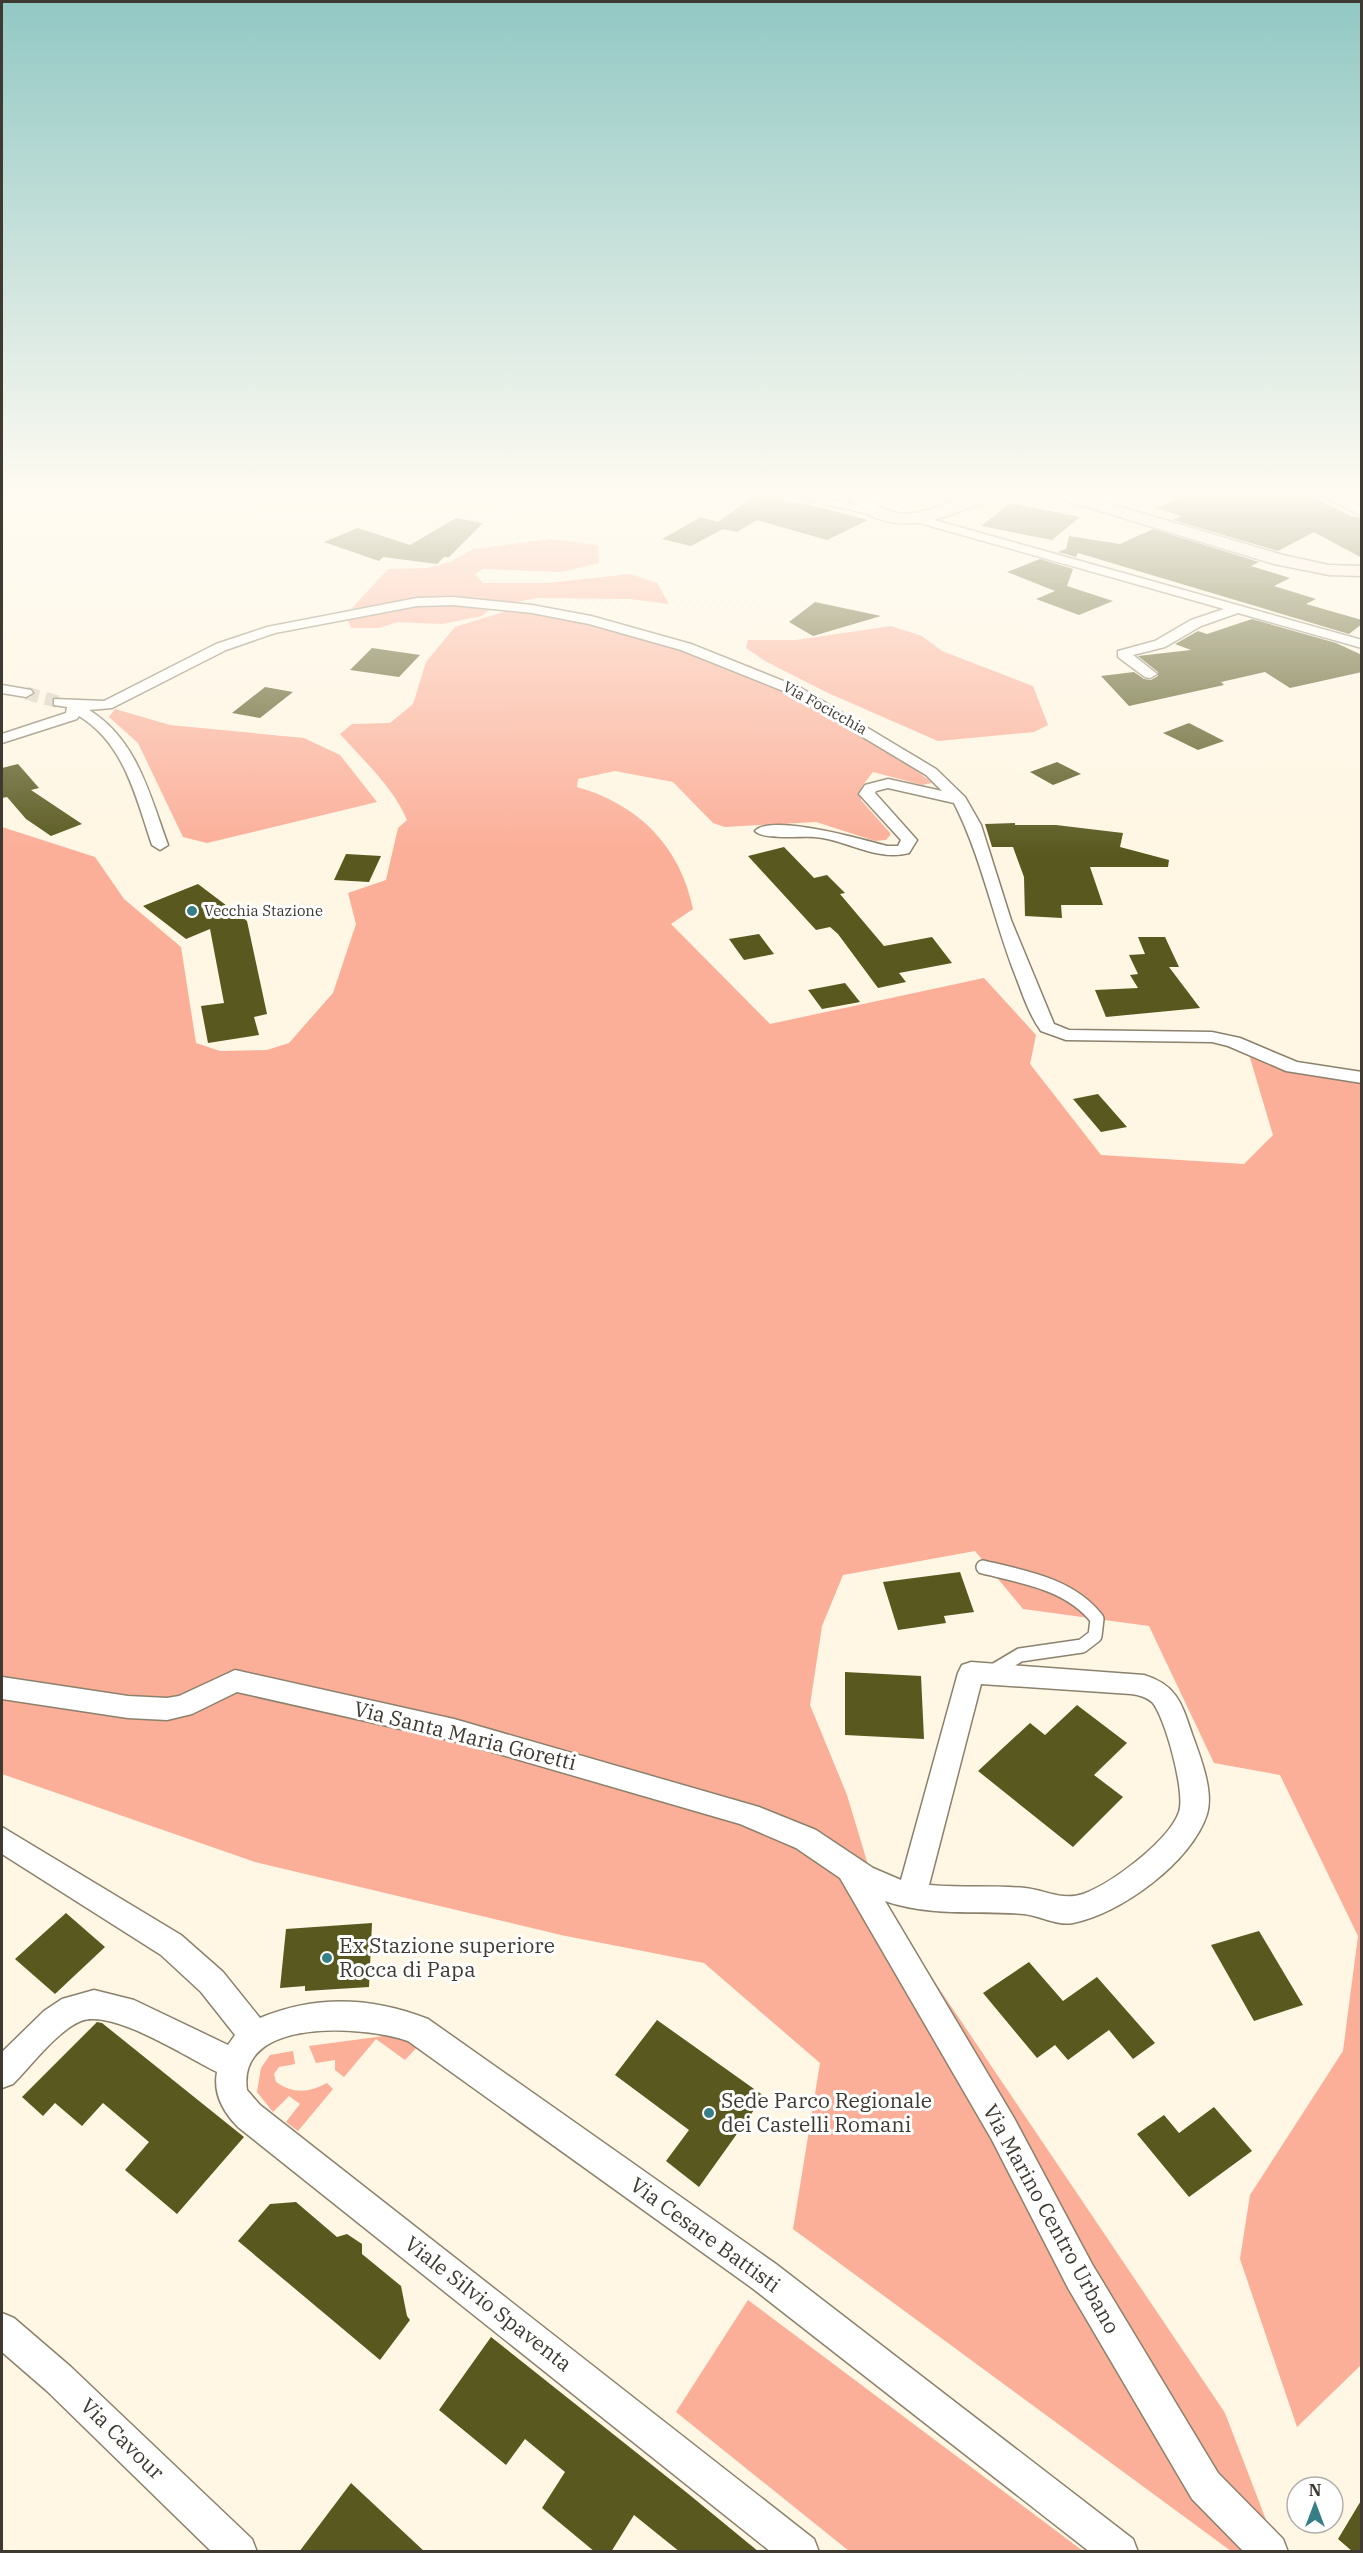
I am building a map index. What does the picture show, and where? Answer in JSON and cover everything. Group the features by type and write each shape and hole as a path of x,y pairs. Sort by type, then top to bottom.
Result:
{"street":[{"name":"Via Focicchia","path":"67,704 92,706 111,704 221,647 272,630 352,614"},
{"name":"Via Focicchia","path":"555,614 591,620 686,647 762,676 805,696 885,741 931,772 960,800 974,825 1020,967 1039,1014 1050,1030 1066,1035 1212,1037 1234,1042 1293,1067 1362,1078"},
{"path":"1150,674 1123,654 1160,644 1196,623 1222,614"},
{"path":"1255,614 1362,645"},
{"path":"2,689 26,693"},
{"path":"2,739 72,716 67,704"},
{"path":"67,704 90,715 123,747 160,845"},
{"path":"763,831 817,832 895,851 903,850 909,840 867,794 870,788 888,783 960,800"},
{"path":"912,1894 970,1673 988,1674"},
{"name":"Via Santa Maria Goretti","path":"2,1688 128,1707 167,1709 183,1706 236,1681 383,1713 499,1742 778,1825 817,1845 852,1872 897,1893 958,1900 1026,1901 1070,1910 1090,1905 1126,1885 1159,1861 1193,1813 1193,1788 1176,1727 1162,1695 1154,1689 1131,1683 988,1674"},
{"path":"2,1839 171,1945 212,1982 255,2036 242,2048 234,2064 123,2010 94,2004 73,2009 55,2020 2,2073"},
{"name":"Via Marino Centro Urbano","path":"852,1872 1003,2129 1080,2276 1205,2486 1270,2552"},
{"name":"Via Cesare Battisti","path":"255,2036 273,2026 297,2019 365,2016 405,2024 423,2032 764,2276 1120,2552"},
{"name":"Viale Silvio Spaventa","path":"234,2064 230,2081 231,2092 238,2105 249,2116 801,2552"},
{"name":"Via Cavour","path":"2,2330 59,2379 239,2552"}],"lane":[{"path":"983,1567 1035,1581 1083,1602 1097,1619 1095,1636 1082,1646 1020,1655 988,1674"}],"shaded area":[{"path":"366,614 484,614 442,624 398,622 379,628 351,628 347,618"},
{"path":"496,614 544,614 622,631 679,648 789,693 841,720 889,750 932,783 922,785 873,772 862,786 861,800 891,834 886,840 875,841 816,822 725,827 713,823 673,782 615,771 578,779 577,787 619,804 637,816 667,847 687,886 693,909 671,924 770,1024 984,978 1036,1035 1030,1064 1101,1155 1244,1164 1273,1135 1248,1051 1361,1082 1362,2364 1297,2427 1240,2259 1250,2195 1343,2051 1358,1936 1280,1775 1214,1763 1149,1626 1023,1609 975,1551 843,1575 822,1626 810,1705 847,1795 878,1898 1225,2413 1278,2551 1231,2551 793,2229 820,2063 704,1963 561,1935 255,1862 2,1774 2,827 95,857 124,899 181,947 196,1043 220,1051 267,1050 289,1043 333,993 356,924 348,893 386,880 398,828 407,820 386,786 340,734 352,724 390,723 413,704 426,662 455,627"},
{"path":"891,626 922,636 942,651 1033,686 1048,725 1034,732 938,741 828,693 765,661 746,648 748,640 796,640"},
{"path":"115,709 170,725 304,738 340,755 377,802 207,843 183,837 138,743 109,717"},
{"path":"399,2034 418,2046 405,2060 376,2039 344,2077 335,2070 335,2060 316,2063 309,2046"},
{"path":"293,2051 295,2064 279,2067 274,2074 276,2082 289,2089 301,2091 314,2089 327,2083 333,2089 298,2131 286,2122 300,2104 289,2096 273,2112 257,2092 261,2068 270,2055"},
{"path":"748,2300 1083,2551 849,2551 676,2412"}],"building":[{"path":"799,614 881,616 813,636 789,622"},
{"path":"1283,614 1341,614 1362,620 1362,624 1349,634"},
{"path":"1252,619 1336,643 1362,655 1362,672 1290,688 1265,672 1221,682 1224,685 1129,706 1101,676 1134,672 1144,679 1151,680 1158,676 1158,672 1138,656 1191,650 1175,644 1198,631 1207,634"},
{"path":"372,648 420,655 399,677 350,670"},
{"path":"265,687 293,692 260,718 232,713"},
{"path":"1189,723 1224,741 1198,750 1163,733"},
{"path":"1057,762 1081,774 1053,785 1030,772"},
{"path":"18,764 39,788 31,790 82,824 51,836 26,819 7,797 2,798 2,768"},
{"path":"1015,823 1015,825 1056,825 1123,833 1120,847 1169,860 1168,867 1090,867 1103,905 1061,905 1062,918 1025,916 1024,877 1013,847 992,847 985,824"},
{"path":"784,847 814,878 827,875 845,893 840,894 884,946 932,937 952,963 899,973 906,982 878,988 838,934 830,927 816,930 748,856"},
{"path":"346,854 381,856 369,882 334,880"},
{"path":"198,884 247,921 267,1014 254,1017 259,1035 208,1043 201,1006 224,1003 210,929 186,939 143,906"},
{"path":"759,934 774,954 744,960 729,939"},
{"path":"1138,937 1165,937 1179,967 1169,967 1200,1008 1106,1017 1095,990 1138,988 1130,975 1138,974 1129,955 1145,954"},
{"path":"845,983 860,1002 822,1009 808,990"},
{"path":"1098,1094 1127,1127 1101,1132 1073,1099"},
{"path":"960,1572 974,1612 944,1616 946,1623 898,1630 883,1582"},
{"path":"845,1672 921,1676 924,1739 845,1735"},
{"path":"1077,1705 1127,1743 1094,1775 1123,1797 1073,1847 978,1771 1030,1723 1045,1735"},
{"path":"66,1913 105,1947 55,1994 15,1959"},
{"name":"Ex Stazione superiore Rocca di Papa","path":"372,1923 369,1987 305,1991 305,1986 280,1988 286,1929"},
{"path":"1259,1931 1303,2005 1254,2021 1211,1945"},
{"path":"1029,1962 1063,2001 1097,1977 1155,2043 1133,2059 1109,2030 1068,2060 1055,2045 1037,2058 983,1993"},
{"name":"Sede Parco Regionale dei Castelli Romani","path":"657,2020 764,2096 699,2187 666,2161 689,2130 615,2075"},
{"path":"97,2022 102,2023 244,2137 177,2214 125,2170 149,2142 103,2103 82,2126 55,2103 43,2116 22,2097"},
{"path":"1214,2107 1252,2151 1189,2197 1137,2134 1164,2115 1179,2133"},
{"path":"296,2202 337,2237 347,2234 362,2244 362,2254 401,2286 407,2316 410,2320 380,2360 238,2241 270,2204"},
{"path":"491,2337 759,2552 680,2552 634,2515 611,2552 595,2552 542,2508 565,2472 525,2439 506,2465 439,2410"},
{"path":"351,2483 425,2552 299,2552"},
{"path":"1362,2499 1362,2552 1353,2552 1338,2539 1340,2535 1345,2535 1345,2527"}],"tunnel":[{"path":"26,693 59,702"}],"place":[{"name":"Vecchia Stazione","path":"192,911"},
{"name":"Ex Stazione superiore Rocca di Papa","path":"327,1958"},
{"name":"Sede Parco Regionale dei Castelli Romani","path":"709,2113"}]}
